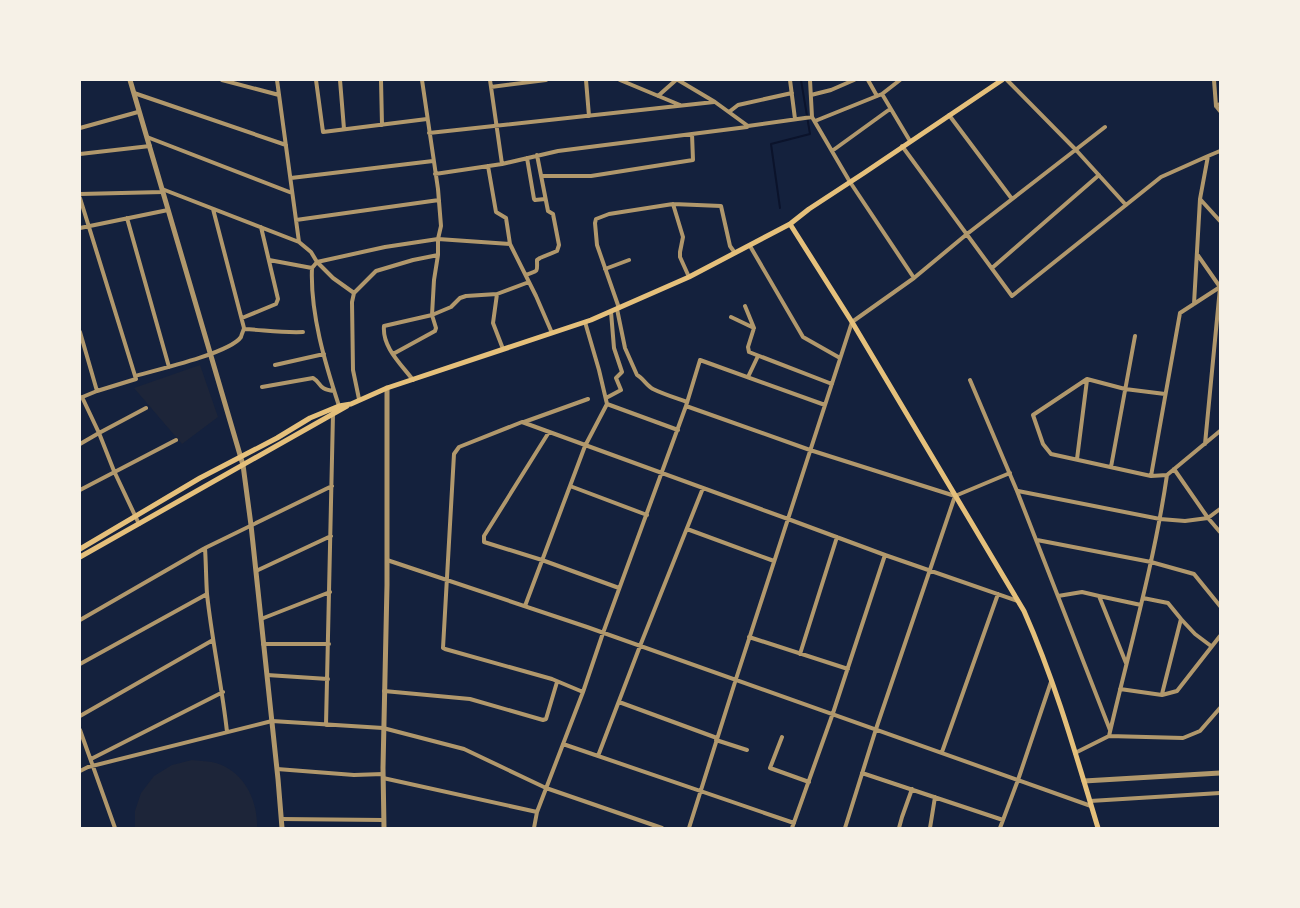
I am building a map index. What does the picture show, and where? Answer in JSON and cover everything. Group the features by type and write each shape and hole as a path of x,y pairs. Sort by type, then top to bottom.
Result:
{"main road":[{"path":"80,549 200,478 310,418 351,404 387,388 585,322 689,277 735,254 790,224 1002,80"},
{"path":"790,224 852,322 1024,611 1041,648 1098,828"},
{"path":"80,557 333,415 338,408"}],"street":[{"path":"130,80 243,465 282,828"},
{"path":"222,80 279,95"},
{"path":"277,80 299,242"},
{"path":"316,80 323,132 427,119"},
{"path":"340,80 344,129"},
{"path":"381,80 382,125"},
{"path":"393,354 435,331 432,315 434,280 441,226 422,80"},
{"path":"490,80 502,164"},
{"path":"491,87 546,80"},
{"path":"586,80 589,116"},
{"path":"620,80 680,105"},
{"path":"658,96 677,80 716,102 748,126"},
{"path":"785,80 791,82 797,119"},
{"path":"810,80 813,118 850,182 914,278"},
{"path":"811,95 831,90 854,80"},
{"path":"868,80 910,141"},
{"path":"435,174 502,164 558,151 813,118 880,95 900,80"},
{"path":"1007,80 1126,205"},
{"path":"1214,80 1221,111"},
{"path":"134,93 286,145"},
{"path":"729,112 738,105 792,93"},
{"path":"429,133 716,102"},
{"path":"832,151 890,109"},
{"path":"80,128 138,112"},
{"path":"949,115 1012,199"},
{"path":"689,828 735,679 852,322 914,278 967,234 1106,127"},
{"path":"541,176 591,176 693,160 692,134"},
{"path":"147,136 293,194"},
{"path":"80,154 150,146"},
{"path":"902,147 1012,296 1161,177 1221,151"},
{"path":"526,275 537,271 537,260 559,249 553,214 548,211 545,199 537,155"},
{"path":"1194,304 1200,199 1208,156"},
{"path":"527,158 534,199 535,201 545,199"},
{"path":"291,178 433,161"},
{"path":"488,166 496,212 506,219 510,244 552,334"},
{"path":"992,268 1099,175"},
{"path":"139,524 81,398 97,390 136,379 80,196 163,191 299,242 311,252 317,262 333,278 354,293"},
{"path":"1200,199 1221,221"},
{"path":"296,220 439,200"},
{"path":"673,204 682,237 680,257 689,277"},
{"path":"735,254 730,246 721,206 673,204 609,214 596,219 597,245 625,348 637,375 647,385 687,404 810,450 955,496 1010,473"},
{"path":"80,228 168,209"},
{"path":"135,376 210,355 241,337 244,329 242,318 213,209"},
{"path":"127,218 169,367"},
{"path":"242,318 276,304 278,299 261,227"},
{"path":"338,408 311,289 312,268 317,262 385,247 438,239 510,244"},
{"path":"750,246 803,337 840,358"},
{"path":"1197,254 1220,287 1204,444"},
{"path":"359,399 353,370 352,302 354,293 376,271 438,255"},
{"path":"269,260 312,268"},
{"path":"605,269 629,260"},
{"path":"413,380 386,341 384,326 432,315 451,307 460,298 466,296 497,294 529,282"},
{"path":"1151,476 1179,313 1220,287"},
{"path":"497,294 493,323 503,350"},
{"path":"745,306 754,328 748,350 758,356 832,384"},
{"path":"525,606 585,446 606,401 621,390 616,378 622,372 614,348 615,310"},
{"path":"731,317 754,328"},
{"path":"585,322 606,401"},
{"path":"244,329 281,333 303,332"},
{"path":"80,332 97,390"},
{"path":"1111,467 1135,336"},
{"path":"275,365 324,354"},
{"path":"748,377 758,356"},
{"path":"534,828 537,812 678,430 700,360 825,405"},
{"path":"262,387 313,378 322,388 334,391"},
{"path":"1166,394 1125,389 1087,379 1033,415 1043,444 1051,454 1151,476 1167,476"},
{"path":"1077,459 1087,379"},
{"path":"970,380 1037,540 1110,730"},
{"path":"385,828 383,820 383,728 387,560 387,388"},
{"path":"583,692 557,681 445,650 443,645 454,453 459,447 588,399"},
{"path":"606,401 678,430"},
{"path":"80,444 146,408"},
{"path":"326,725 333,415"},
{"path":"522,422 929,571 1018,601"},
{"path":"1108,736 1143,598 1167,476 1221,430"},
{"path":"549,432 483,539 484,542 620,588"},
{"path":"80,490 176,440"},
{"path":"1174,469 1208,518 1221,532"},
{"path":"80,620 205,548 332,486"},
{"path":"570,486 647,515"},
{"path":"598,756 703,488"},
{"path":"1017,491 1160,519 1185,521 1208,518 1221,509"},
{"path":"845,828 955,496"},
{"path":"687,529 774,561"},
{"path":"255,572 331,536"},
{"path":"800,654 837,537"},
{"path":"1037,540 1151,562 1194,574 1221,606"},
{"path":"205,548 207,594 227,732"},
{"path":"792,828 885,555"},
{"path":"387,560 1090,803 1221,793"},
{"path":"261,619 330,592"},
{"path":"1058,596 1082,592 1141,605"},
{"path":"80,664 207,594"},
{"path":"942,752 998,594"},
{"path":"1099,596 1126,665"},
{"path":"1143,598 1168,603 1195,634 1211,646"},
{"path":"1162,695 1181,619"},
{"path":"1120,690 1162,695 1177,691 1221,636"},
{"path":"749,637 848,669"},
{"path":"80,716 213,640"},
{"path":"263,644 328,644"},
{"path":"267,675 328,679"},
{"path":"384,691 471,699 543,720 546,719 557,681"},
{"path":"1000,828 1052,681"},
{"path":"91,759 223,692"},
{"path":"619,702 747,750"},
{"path":"1075,753 1108,736 1183,738 1200,731 1221,708"},
{"path":"80,771 272,721 383,728 464,749 546,788 662,828"},
{"path":"80,730 115,828"},
{"path":"782,737 770,768 808,782"},
{"path":"563,744 794,823"},
{"path":"277,770 383,776 537,812"},
{"path":"862,773 1003,820"},
{"path":"1084,781 1221,773"},
{"path":"899,828 912,789"},
{"path":"930,828 936,797"},
{"path":"281,819 383,820"}],"shaded area":[{"path":"200,365 218,417 182,444 134,388"},
{"path":"192,760 212,762 223,766 240,778 255,806 257,828 135,828 135,811 141,793 154,776 172,765"}],"waterway":[{"path":"780,208 771,144 810,134 801,80"}]}
